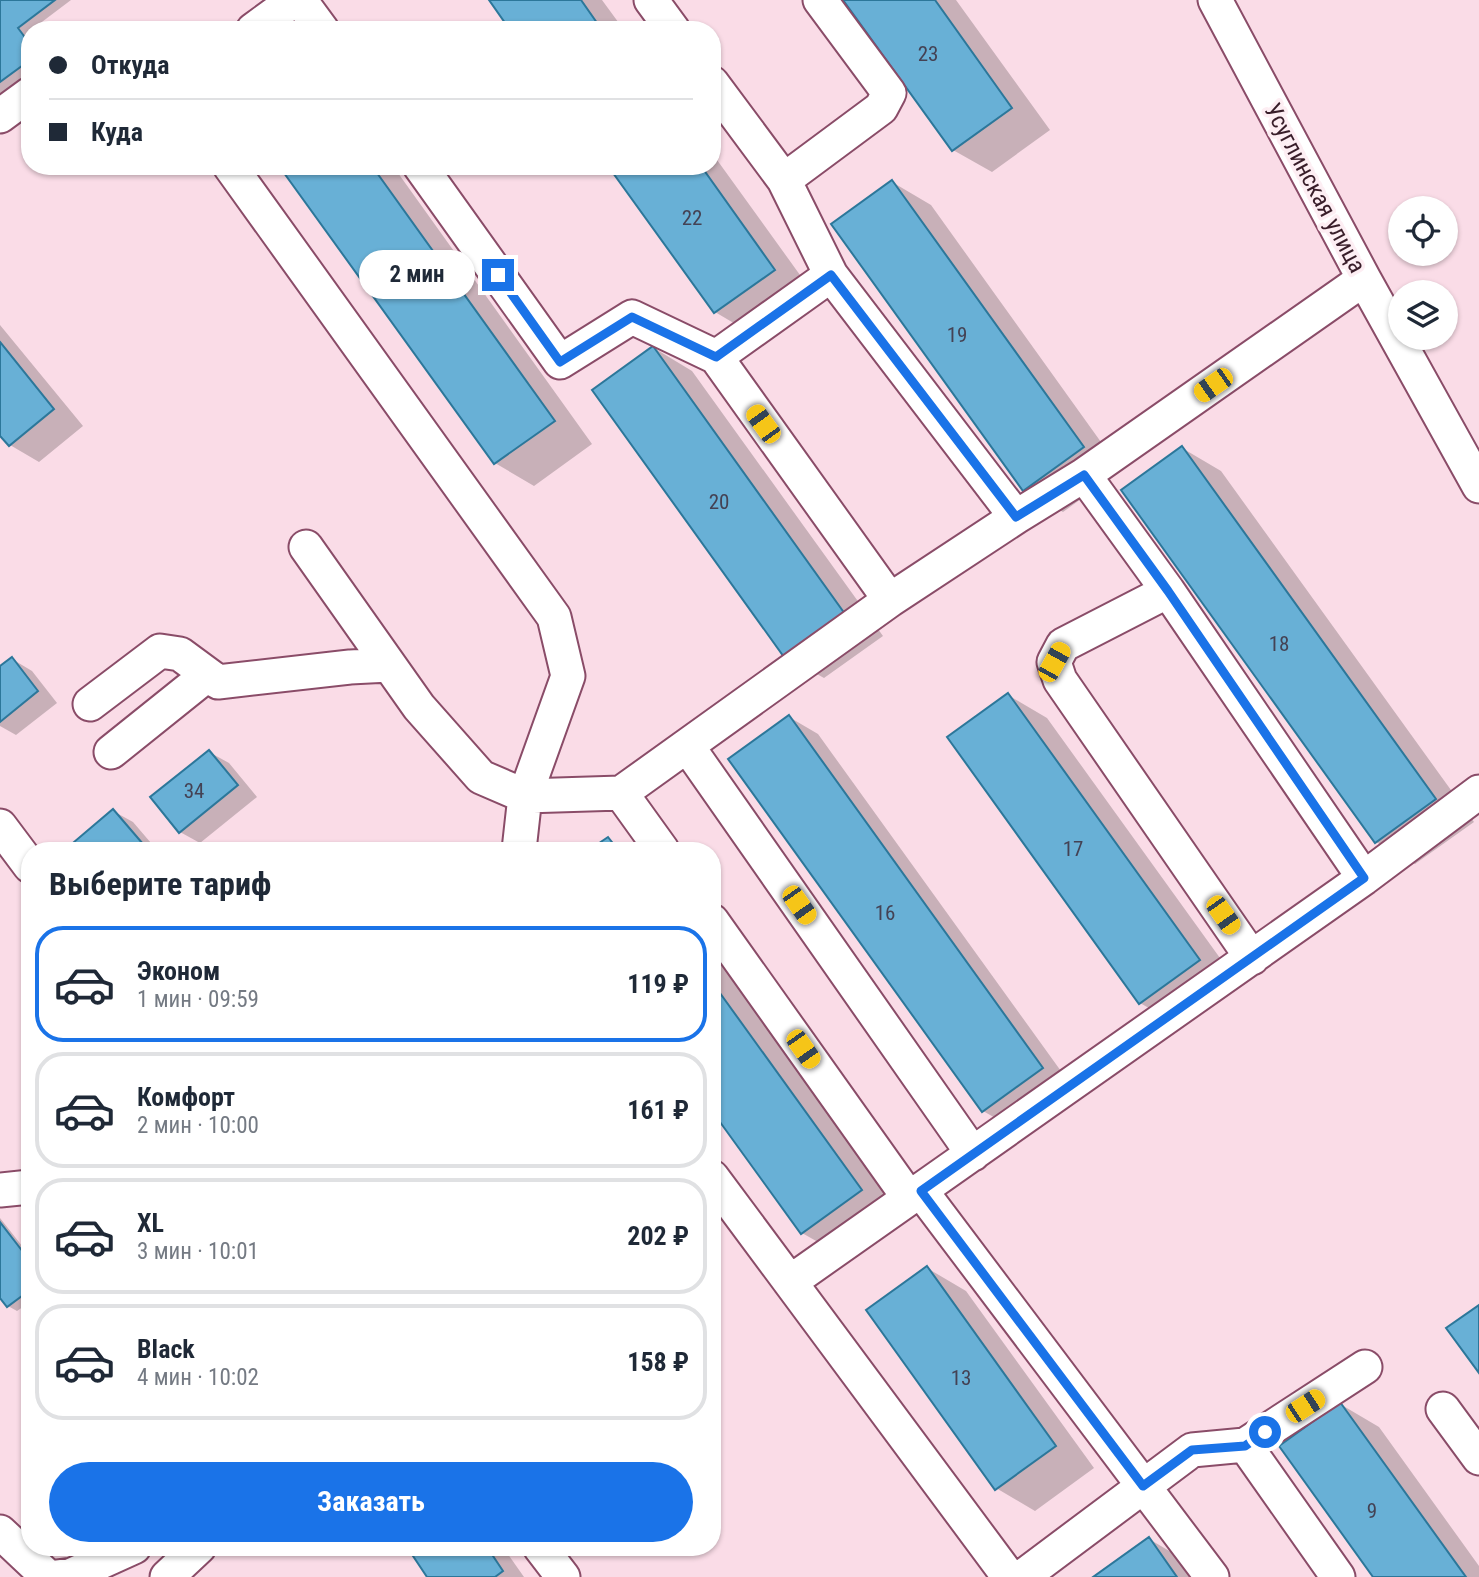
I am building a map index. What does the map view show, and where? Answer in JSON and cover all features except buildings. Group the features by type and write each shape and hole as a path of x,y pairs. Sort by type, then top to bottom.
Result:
{"street":[{"path":"265,21 294,0"},
{"path":"275,21 294,0"},
{"path":"300,0 315,21"},
{"path":"651,0 666,21"},
{"path":"784,180 881,108 889,93 820,0"},
{"name":"Усуглинская улица","path":"1214,0 1479,486"},
{"path":"721,95 784,180 831,275 1016,517"},
{"path":"0,116 21,101"},
{"path":"236,175 554,617 568,676 524,796 520,842"},
{"path":"426,175 560,362 632,317 716,357 890,600"},
{"path":"716,357 831,275"},
{"path":"306,547 419,707 481,777 524,796 621,793 890,600 1084,475 1364,279"},
{"path":"1084,475 1168,591 1364,878"},
{"path":"1168,591 1063,645 1054,662 1060,680 1252,958"},
{"path":"90,704 160,651 180,654 218,682 389,665"},
{"path":"111,752 207,675"},
{"path":"688,747 973,1154"},
{"path":"790,1282 1252,958 1479,792"},
{"path":"621,793 656,842"},
{"path":"0,826 21,854"},
{"path":"721,933 915,1195 1213,1577"},
{"path":"0,1190 21,1188"},
{"path":"721,1189 1009,1577"},
{"path":"1022,1577 1192,1450 1245,1446 1365,1367"},
{"path":"1443,1409 1479,1458"},
{"path":"1245,1446 1338,1577"},
{"path":"0,1532 21,1552"},
{"path":"26,1556 48,1577"},
{"path":"56,1577 72,1575 114,1556"},
{"path":"167,1577 189,1556"},
{"path":"547,1556 563,1577"}],"route":[{"path":"498,275 560,362 632,317 716,357 831,275 1016,517 1084,475 1168,591 1364,878 921,1191 1143,1486 1192,1450 1245,1446 1265,1432"}]}
